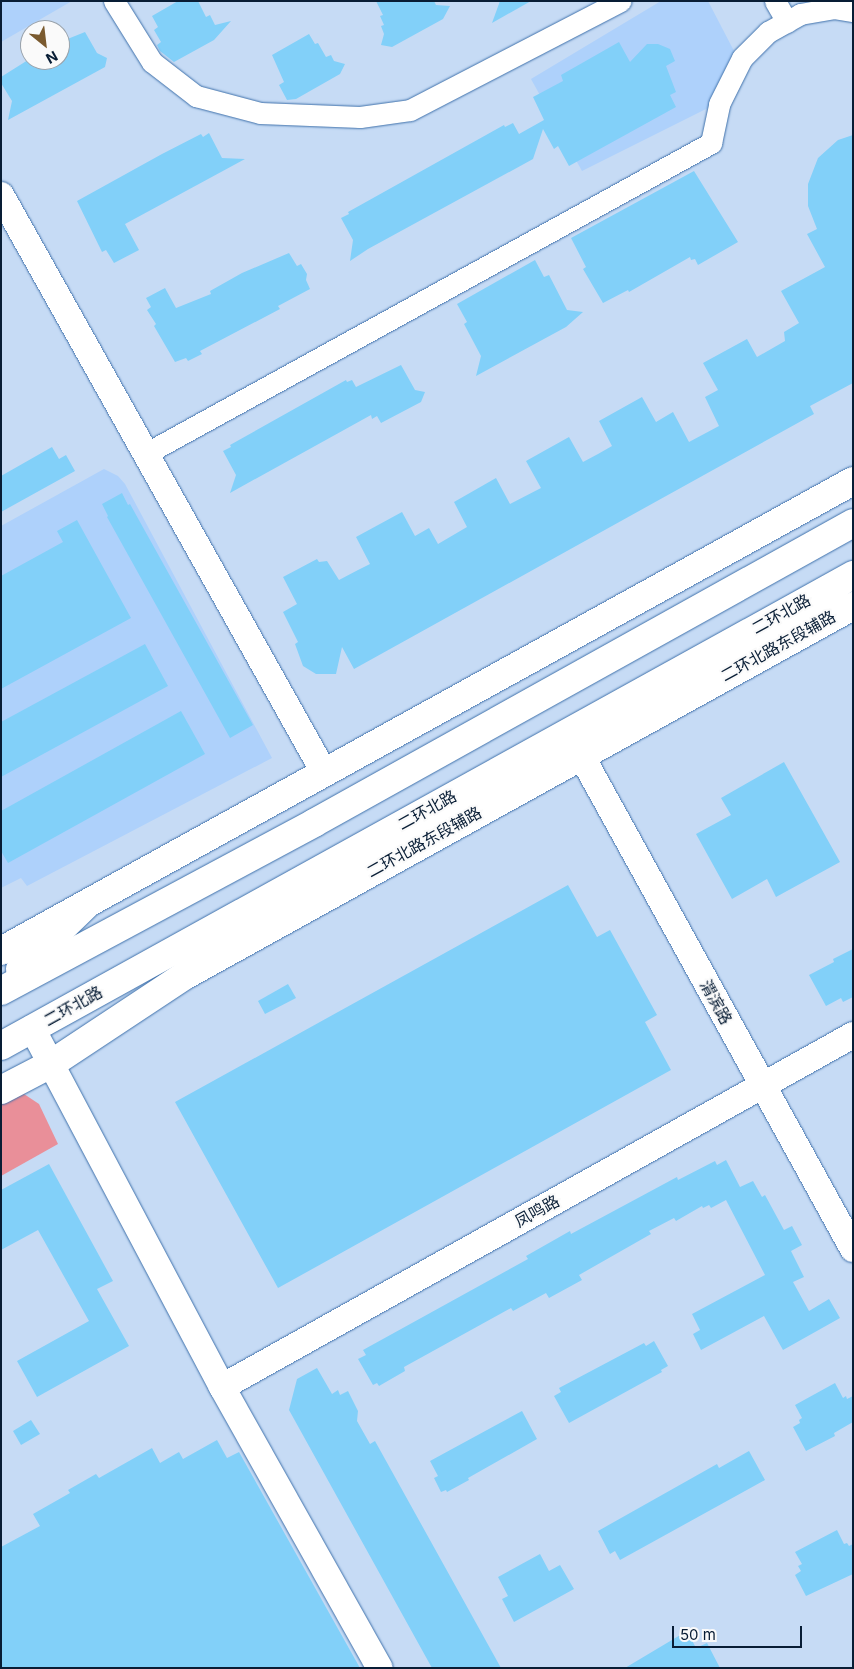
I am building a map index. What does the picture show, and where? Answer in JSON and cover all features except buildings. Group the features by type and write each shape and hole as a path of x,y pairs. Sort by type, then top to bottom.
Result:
{"main road":[{"path":"1,951 853,481"},
{"path":"1,990 314,824 853,523"},
{"name":"二环北路","path":"12,1040 853,575"},
{"name":"二环北路东段辅路","path":"1,1090 52,1064 184,976 853,606"},
{"path":"1,990 85,906"}],"street":[{"path":"114,1 152,62 196,96 260,113 360,117 410,110 620,1"},
{"path":"775,1 786,22"},
{"path":"145,454 711,143 719,104 742,58 768,32 800,14 833,8 853,11"},
{"path":"1,195 324,774"},
{"name":"渭滨路","path":"588,751 769,1081 853,1249"},
{"name":"凤鸣路","path":"222,1387 853,1035"},
{"path":"12,1040 52,1064 222,1387 380,1668"},
{"name":"渭滨路","path":"769,1081 853,1212"}],"shaded area":[{"path":"1,1 72,1 39,20 20,20 20,31 1,42"},
{"path":"661,1 708,1 734,51 712,106 582,171 531,79"},
{"path":"104,469 118,476 125,484 272,758 27,886 21,878 1,888 1,526"},
{"path":"24,1094 39,1104 58,1144 1,1176 1,1105 17,1095"}]}
